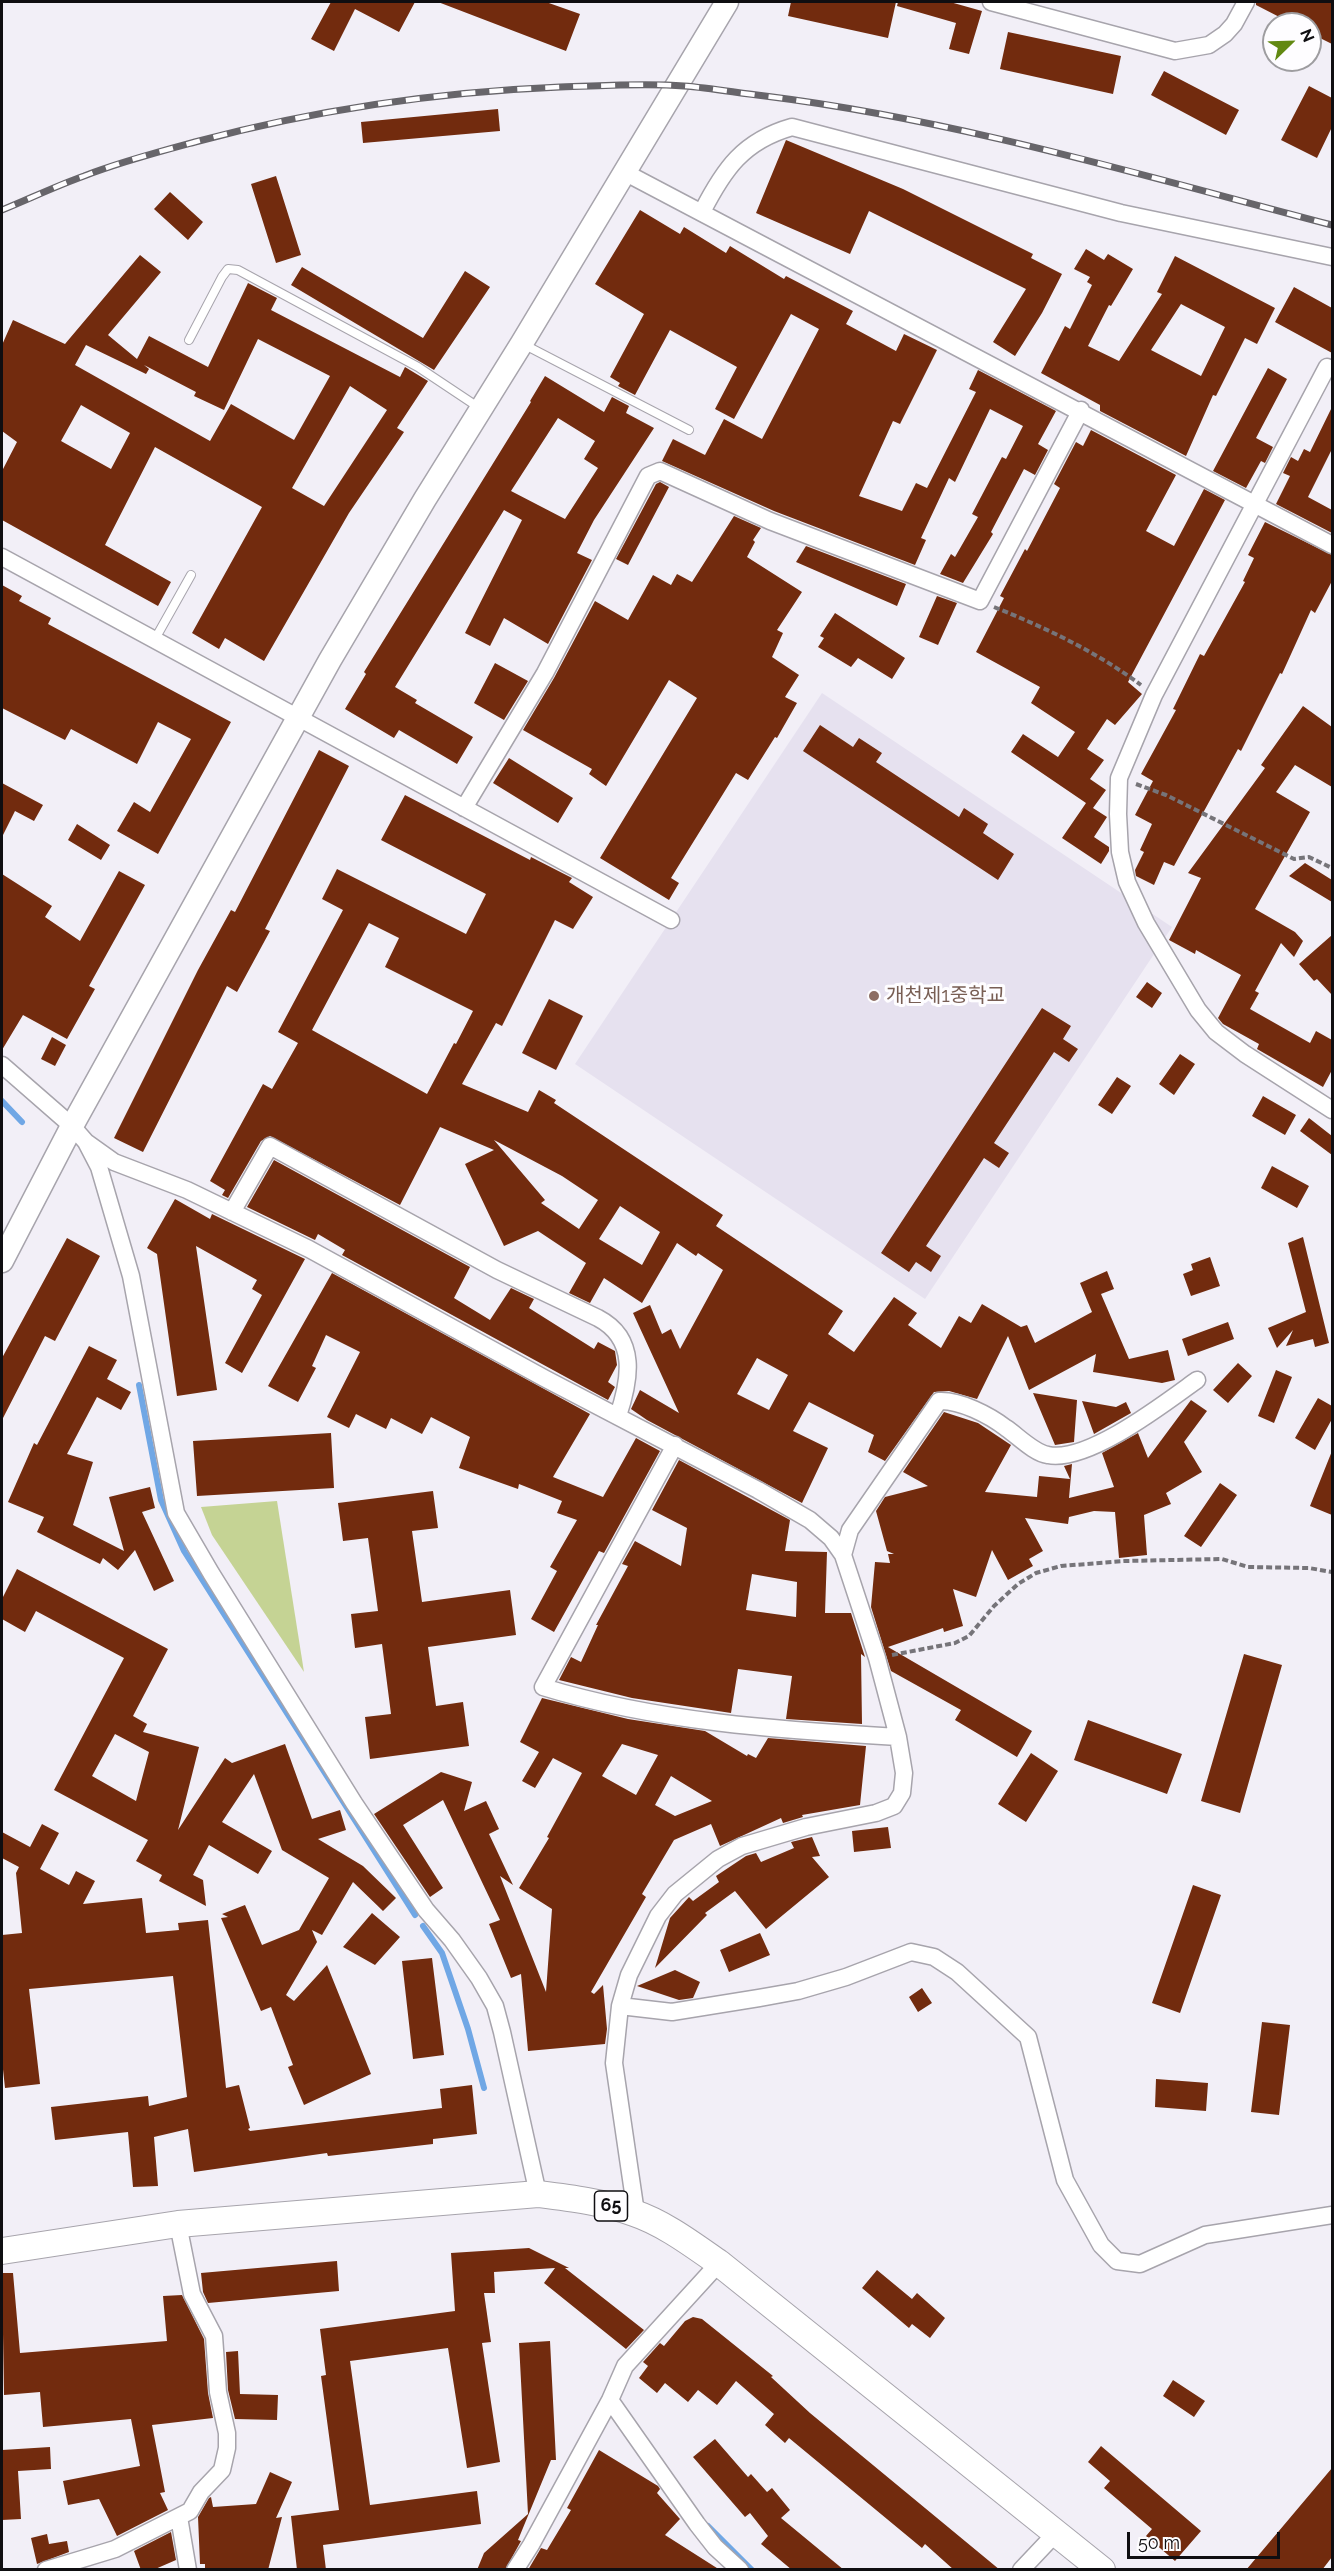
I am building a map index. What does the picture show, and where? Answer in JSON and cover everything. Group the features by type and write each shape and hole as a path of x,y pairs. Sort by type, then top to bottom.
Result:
{"main road":[{"path":"2,1261 79,1134 297,718 419,509 626,173 727,2"},
{"name":"65","path":"2,2251 178,2224 538,2194 589,2201 636,2213 693,2245 719,2263 1102,2570"}],"street":[{"path":"991,2 1175,51 1209,45 1225,34 1234,24 1246,2"},
{"path":"702,212 717,182 747,148 775,132 792,127 1121,213 1332,257"},
{"path":"626,173 1081,410 1332,544"},
{"path":"1326,367 1154,695 1119,778 1120,852 1127,882 1146,923 1198,1010 1216,1032 1332,1110"},
{"path":"464,808 544,673 648,476 660,471 770,521 980,601 1081,410"},
{"path":"2,557 671,920"},
{"path":"2,1065 114,1162 187,1190 309,1249 544,1378 675,1445 810,1520 831,1538 843,1555 877,1658 898,1737 904,1773 902,1793 894,1806 876,1813 773,1836 742,1846 695,1875 675,1894 658,1916 629,1975 620,2006 614,2063 636,2213"},
{"path":"79,1134 99,1167 131,1276 176,1513 354,1803 426,1910 452,1940 479,1978 495,2006 538,2194"},
{"path":"232,1212 270,1146 497,1270 611,1324 627,1351 628,1370 625,1394 618,1416"},
{"path":"843,1555 850,1530 939,1401 949,1401 991,1418 1047,1456 1067,1454 1100,1443 1197,1380"},
{"path":"675,1445 543,1687 627,1709 790,1730 898,1737"},
{"path":"620,2006 672,2012 798,1991 846,1977 911,1952 934,1957 957,1972 1028,2037 1065,2180 1101,2245 1118,2261 1140,2264 1205,2235 1332,2215"},
{"path":"46,2570 115,2548 190,2511 201,2493 222,2470 227,2440 218,2392 214,2336 192,2294 178,2224"},
{"path":"515,2570 610,2400 625,2366 719,2263"},
{"path":"610,2400 697,2524 716,2547 740,2570"},
{"path":"179,2517 188,2570"},
{"path":"1021,2570 1056,2534"}],"lane":[{"path":"189,340 222,277 228,270 238,270 418,367 481,410"},
{"path":"522,343 689,430"},
{"path":"155,639 191,575"}],"path":[{"path":"980,601 1079,644 1114,665 1154,695"},
{"path":"1119,778 1166,795 1294,859 1309,857 1332,868"},
{"path":"877,1658 955,1643 969,1636 994,1606 1018,1584 1036,1573 1061,1566 1125,1561 1222,1559 1248,1567 1309,1568 1332,1572"}],"shaded area":[{"name":"개천제1중학교","path":"822,693 1172,927 925,1299 575,1064"}],"green space":[{"path":"277,1501 304,1672 212,1535 201,1507"}],"building":[{"path":"331,2 415,2 399,32 355,9 334,51 311,39"},
{"path":"438,2 546,2 580,14 566,51"},
{"path":"791,2 896,2 888,38 788,16"},
{"path":"898,2 950,2 982,11 969,54 949,49 956,23 897,6"},
{"path":"1256,2 1332,2 1332,44 1322,39 1322,12 1270,12 1256,5"},
{"path":"1008,32 1121,56 1113,94 1000,69"},
{"path":"1164,71 1239,110 1226,135 1151,95"},
{"path":"1309,86 1332,98 1332,127 1317,158 1281,140"},
{"path":"498,109 500,131 363,143 361,122"},
{"path":"786,140 903,189 1033,254 1031,258 1062,274 1042,313 1015,356 993,342 1026,289 869,211 850,254 756,213"},
{"path":"276,176 301,255 276,263 251,184"},
{"path":"170,192 203,222 188,240 154,209"},
{"path":"640,210 680,234 684,227 726,253 730,246 784,279 786,276 853,311 846,324 896,351 904,334 937,350 900,424 893,421 859,496 902,511 916,483 927,488 976,392 969,389 978,370 1056,411 1038,444 1048,450 1035,475 1024,469 991,532 993,534 963,583 940,574 951,554 955,557 978,517 972,514 1002,457 1006,459 1023,426 990,409 955,482 949,478 921,538 926,540 915,565 774,511 662,461 673,439 705,455 724,419 762,439 819,329 791,314 734,419 715,409 737,367 670,330 635,395 618,386 620,383 610,377 644,314 595,284"},
{"path":"1086,249 1104,260 1108,254 1133,269 1111,306 1109,305 1088,346 1119,361 1162,294 1157,292 1175,256 1275,308 1257,344 1245,338 1216,396 1213,395 1186,456 1100,411 1100,405 1041,373 1065,326 1070,329 1092,285 1087,282 1090,277 1074,269","holes":["1181,304 1225,327 1201,376 1151,350"]},
{"path":"140,255 161,272 108,335 137,359 149,336 208,367 248,283 277,298 271,310 400,377 405,367 428,381 397,428 404,432 349,513 264,661 225,638 219,649 192,633 262,507 155,447 105,545 171,582 158,606 2,520 2,471 17,442 2,431 2,345 13,320 65,344","holes":["258,339 330,376 294,440 231,404 210,441 75,365 86,345 146,374 149,369 144,365 196,392 194,396 224,410","350,386 387,410 324,506 292,488","81,405 130,433 111,469 61,441"]},
{"path":"302,267 423,338 465,271 490,287 434,370 291,285"},
{"path":"1294,287 1332,308 1332,353 1275,322"},
{"path":"1268,368 1287,379 1256,438 1273,447 1265,463 1261,461 1246,488 1213,471"},
{"path":"545,376 604,412 612,397 629,406 626,413 654,428 594,520 577,553 592,560 548,644 504,618 490,646 465,633 522,520 504,510 395,687 417,700 415,703 473,737 457,764 399,730 394,738 345,709 366,674 364,672","holes":["558,418 595,441 584,459 598,468 565,519 511,491"]},
{"path":"1332,407 1332,449 1308,497 1332,510 1332,533 1276,504 1290,476 1283,473 1291,457 1298,461 1304,449 1310,452"},
{"path":"1091,430 1176,475 1146,531 1174,546 1204,489 1225,500 1128,682 1142,694 1115,725 1107,719 1087,749 1104,760 1090,779 1106,790 1093,808 1107,817 1094,837 1109,847 1101,864 1062,838 1086,803 1011,752 1023,734 1058,757 1075,732 1031,703 1040,687 976,652 1004,598 1000,596 1060,488 1054,484 1076,442 1083,446"},
{"path":"660,482 669,487 628,565 616,559 656,484"},
{"path":"734,516 761,528 753,540 755,542 747,557 802,592 777,630 783,633 772,657 799,675 785,697 797,703 777,738 775,737 748,780 736,773 671,878 679,883 669,900 600,858 697,698 669,680 606,786 589,774 592,769 523,730 595,601 628,620 653,575 671,585 677,574 692,582"},
{"path":"1265,522 1332,555 1332,581 1315,613 1311,610 1282,674 1280,673 1241,751 1238,749 1174,866 1164,862 1154,885 1136,876 1135,870 1144,852 1140,850 1152,824 1135,815 1153,781 1141,774 1176,710 1173,709 1200,654 1204,656 1245,582 1243,581 1254,558 1248,555"},
{"path":"806,546 906,584 897,606 796,562"},
{"path":"2,585 22,596 19,601 51,618 48,624 231,722 158,854 117,831 134,802 150,812 191,739 158,722 137,764 71,729 65,740 2,708"},
{"path":"937,596 957,603 938,645 919,637"},
{"path":"835,613 905,658 892,679 858,658 851,667 818,647 824,638 820,636"},
{"path":"495,663 528,681 504,720 474,703"},
{"path":"1303,706 1332,727 1332,787 1295,765 1276,792 1310,812 1255,909 1295,932 1303,941 1294,957 1281,943 1255,991 1259,993 1250,1009 1310,1043 1316,1031 1332,1040 1332,1070 1323,1087 1257,1049 1259,1044 1223,1024 1218,1018 1241,975 1196,950 1195,954 1169,940 1201,878 1188,873 1265,768 1261,765"},
{"path":"820,725 853,747 859,738 882,753 876,762 959,817 964,808 988,824 983,833 1014,854 998,880 803,751"},
{"path":"319,750 349,766 265,929 270,931 237,992 227,986 143,1152 114,1138 198,970 231,910 235,912"},
{"path":"509,758 573,798 558,823 493,783"},
{"path":"2,783 43,805 34,821 15,811 2,837"},
{"path":"405,795 530,860 531,857 572,878 569,882 593,897 573,929 555,920 502,1026 496,1023 462,1084 528,1112 539,1090 556,1100 554,1103 723,1215 716,1226 843,1311 828,1334 854,1352 894,1297 917,1313 908,1325 941,1348 959,1316 971,1323 982,1304 1021,1327 1027,1325 1035,1343 1092,1312 1080,1283 1107,1271 1114,1289 1101,1294 1129,1359 1168,1350 1175,1380 1162,1383 1093,1372 1096,1354 1029,1390 1008,1336 977,1399 949,1391 934,1392 885,1461 868,1452 874,1435 809,1402 793,1431 828,1448 802,1503 647,1420 631,1409 640,1390 679,1413 633,1313 650,1305 662,1334 671,1329 680,1349 723,1270 698,1253 696,1256 677,1243 642,1303 604,1278 590,1303 569,1293 586,1263 538,1231 504,1246 465,1164 494,1150 440,1127 400,1205 270,1136 261,1141 228,1198 222,1195 225,1190 210,1181 263,1084 272,1089 298,1043 278,1032 343,910 322,899 337,869 466,934 486,894 381,840","holes":["369,923 399,938 385,967 473,1011 427,1094 312,1030","494,1140 562,1176 598,1200 579,1229 541,1203 545,1200","620,1206 660,1232 642,1265 599,1239","757,1358 788,1375 769,1410 737,1394"]},
{"path":"77,824 110,845 101,860 68,840"},
{"path":"1305,863 1332,880 1332,902 1289,876"},
{"path":"119,871 145,885 89,986 95,989 67,1039 23,1015 2,1050 2,874 52,906 45,917 80,941"},
{"path":"1332,935 1332,995 1317,979 1314,981 1299,964"},
{"path":"1147,982 1162,993 1152,1008 1136,997"},
{"path":"549,999 583,1016 556,1070 522,1053"},
{"path":"1042,1008 1071,1026 1063,1039 1078,1049 1069,1062 1054,1052 994,1143 1009,1153 999,1168 984,1158 926,1246 941,1256 931,1272 916,1262 909,1272 881,1253"},
{"path":"52,1037 66,1045 55,1066 41,1059"},
{"path":"1180,1054 1195,1064 1174,1095 1159,1084"},
{"path":"1117,1077 1131,1086 1112,1114 1098,1105"},
{"path":"1263,1096 1296,1115 1285,1135 1252,1116"},
{"path":"1309,1118 1332,1136 1332,1155 1300,1131"},
{"path":"274,1160 470,1267 454,1298 490,1320 511,1288 534,1299 529,1308 594,1349 598,1342 615,1351 617,1365 608,1382 615,1387 608,1400 342,1255 345,1250 318,1234 315,1240 247,1207"},
{"path":"1272,1166 1309,1186 1297,1208 1261,1188"},
{"path":"175,1199 210,1219 212,1214 305,1259 242,1373 225,1363 262,1295 252,1289 257,1280 196,1246 217,1390 177,1396 157,1254 147,1248"},
{"path":"1303,1237 1329,1343 1315,1347 1313,1339 1286,1346 1293,1330 1277,1348 1268,1328 1306,1312 1288,1243"},
{"path":"67,1238 100,1256 55,1341 45,1336 2,1420 2,1358"},
{"path":"1210,1257 1220,1286 1191,1296 1183,1274 1193,1270 1191,1264"},
{"path":"332,1273 590,1414 553,1477 603,1497 636,1438 660,1451 604,1553 599,1551 554,1632 531,1619 557,1571 550,1567 577,1520 557,1513 562,1501 519,1484 518,1489 459,1468 470,1437 431,1417 422,1434 391,1418 386,1429 356,1414 349,1428 327,1417 360,1352 326,1335 312,1366 316,1368 298,1402 268,1386"},
{"path":"1228,1322 1234,1339 1188,1356 1182,1339"},
{"path":"89,1346 117,1360 107,1379 131,1392 121,1410 97,1397 67,1454 93,1462 73,1525 124,1551 109,1497 150,1487 155,1508 142,1512 174,1581 154,1591 135,1550 118,1570 103,1558 100,1564 37,1532 44,1517 8,1502 34,1443 37,1445"},
{"path":"1238,1363 1252,1376 1228,1403 1213,1390"},
{"path":"1276,1370 1292,1377 1274,1423 1258,1416"},
{"path":"1033,1393 1077,1400 1074,1442 1055,1445"},
{"path":"1318,1398 1332,1406 1332,1419 1315,1450 1295,1438"},
{"path":"1191,1400 1207,1411 1184,1442 1202,1472 1166,1493 1171,1504 1144,1515 1147,1555 1119,1558 1115,1512 1094,1511 1069,1517 1068,1524 1025,1518 1043,1551 1029,1559 1033,1566 1008,1580 992,1550 976,1597 953,1589 963,1626 944,1632 943,1628 888,1647 1032,1731 1017,1757 955,1720 961,1710 891,1671 871,1607 875,1562 890,1563 888,1554 894,1554 887,1551 876,1511 885,1497 928,1486 903,1472 944,1412 978,1423 1011,1445 985,1492 1037,1497 1039,1476 1070,1479 1064,1466 1072,1464 1069,1498 1114,1487 1102,1453 1138,1433 1148,1458"},
{"path":"1082,1401 1116,1407 1126,1402 1131,1413 1094,1434"},
{"path":"331,1433 334,1488 197,1496 193,1441"},
{"path":"1332,1451 1332,1515 1310,1506"},
{"path":"679,1460 790,1520 785,1551 827,1552 825,1613 851,1613 865,1657 861,1654 862,1724 786,1719 792,1676 738,1669 731,1713 632,1698 559,1680 571,1657 581,1662 598,1625 596,1625 628,1566 622,1564 635,1541 681,1566 687,1528 652,1510","holes":["752,1574 797,1582 796,1617 746,1610"]},
{"path":"1220,1483 1237,1495 1201,1547 1184,1536"},
{"path":"433,1491 438,1528 412,1531 422,1602 510,1590 516,1635 428,1647 436,1706 463,1702 469,1746 370,1759 365,1717 391,1714 382,1644 355,1648 351,1614 378,1611 368,1538 343,1541 338,1503"},
{"path":"17,1569 168,1649 133,1716 147,1724 143,1732 199,1747 178,1830 225,1758 232,1763 285,1744 312,1819 340,1810 346,1830 318,1839 363,1866 396,1898 383,1911 353,1882 322,1935 312,1930 317,1942 286,1995 294,2001 327,1965 371,2074 304,2105 288,2067 293,2065 271,2007 261,2011 221,1918 228,1917 222,1914 245,1905 262,1945 299,1930 329,1878 282,1850 254,1774 222,1822 272,1851 258,1874 209,1845 193,1875 203,1880 206,1906 159,1881 162,1875 136,1861 148,1840 54,1790 124,1658 36,1611 25,1632 2,1619 2,1599","holes":["115,1734 149,1752 136,1801 92,1776"]},
{"path":"1244,1654 1282,1665 1240,1813 1201,1801"},
{"path":"542,1698 628,1719 705,1731 747,1756 748,1754 756,1758 768,1738 866,1746 860,1805 802,1815 803,1817 783,1823 781,1818 720,1846 711,1824 674,1840 642,1894 646,1897 591,1992 594,1994 603,1985 607,2029 605,2044 528,2051 521,1974 511,1978 489,1924 500,1920 443,1800 403,1825 443,1888 430,1897 374,1814 441,1772 472,1782 464,1811 486,1801 499,1829 489,1834 513,1885 500,1876 546,1992 552,1909 519,1888 549,1838 547,1837 582,1773 553,1758 535,1788 522,1781 539,1752 520,1742","holes":["622,1744 658,1755 636,1795 602,1776","671,1776 712,1801 675,1816 655,1805"]},
{"path":"1088,1720 1182,1754 1167,1794 1074,1760"},
{"path":"1031,1753 1058,1771 1026,1822 998,1804"},
{"path":"42,1824 59,1833 40,1869 69,1885 76,1871 95,1881 83,1904 142,1898 146,1933 179,1930 178,1923 208,1920 226,2088 239,2085 250,2131 442,2108 440,2089 472,2085 477,2134 433,2139 433,2144 328,2156 327,2153 194,2172 188,2129 154,2137 158,2186 133,2187 128,2132 55,2140 51,2107 148,2096 149,2106 187,2097 173,1976 29,1989 40,2084 5,2088 2,2060 2,1935 22,1933 16,1873 19,1867 2,1858 2,1832 30,1847"},
{"path":"888,1827 891,1848 854,1852 852,1831"},
{"path":"812,1837 820,1856 812,1857 829,1877 766,1929 735,1891 705,1913 707,1915 655,1968 670,1918 689,1897 693,1901 719,1882 716,1876 746,1856 756,1853 761,1862 794,1848 791,1842"},
{"path":"1193,1885 1221,1895 1180,2013 1152,2003"},
{"path":"372,1913 400,1937 375,1965 343,1947"},
{"path":"760,1933 770,1955 729,1972 720,1950"},
{"path":"432,1958 444,2055 413,2059 402,1961"},
{"path":"675,1970 700,1982 693,1998 679,2000 637,1986"},
{"path":"922,1988 932,2003 918,2012 909,1997"},
{"path":"1262,2022 1290,2025 1279,2115 1251,2112"},
{"path":"1156,2079 1208,2083 1206,2111 1155,2107"},
{"path":"529,2248 569,2268 565,2268 644,2330 626,2349 544,2283 555,2268 494,2272 495,2293 484,2293 491,2342 482,2343 500,2462 467,2468 448,2348 350,2361 370,2505 477,2491 481,2524 323,2545 326,2570 297,2570 291,2516 339,2510 321,2376 326,2375 320,2329 455,2311 451,2253"},
{"path":"337,2261 339,2291 208,2303 203,2292 201,2273"},
{"path":"877,2270 912,2299 917,2293 945,2318 930,2338 912,2324 909,2328 862,2288"},
{"path":"2,2273 13,2273 20,2353 167,2341 163,2296 182,2295 204,2339 208,2393 213,2418 152,2425 165,2492 160,2493 168,2510 117,2536 99,2499 68,2505 63,2481 140,2466 131,2419 43,2427 40,2392 4,2395"},
{"path":"693,2317 702,2319 773,2376 771,2377 810,2413 1000,2570 954,2570 925,2544 922,2548 789,2438 785,2443 765,2425 774,2414 736,2381 717,2405 698,2390 688,2402 665,2383 657,2393 639,2378 648,2366 643,2362 660,2343 664,2346 685,2321"},
{"path":"550,2341 556,2460 551,2460 518,2540 521,2541 505,2570 477,2570 484,2553 528,2514 519,2343"},
{"path":"238,2351 240,2394 278,2395 277,2420 235,2419 228,2390 226,2352"},
{"path":"1173,2380 1205,2401 1194,2417 1163,2396"},
{"path":"715,2439 748,2477 751,2474 767,2492 772,2488 790,2510 781,2518 844,2570 792,2570 761,2544 768,2536 750,2513 745,2517 693,2457"},
{"path":"1101,2446 1201,2531 1175,2561 1146,2536 1152,2529 1104,2488 1110,2481 1088,2462"},
{"path":"50,2447 51,2469 18,2471 21,2519 2,2520 2,2450"},
{"path":"599,2450 658,2486 660,2489 657,2493 680,2519 665,2535 720,2570 528,2570 541,2548 547,2550 571,2510 567,2508"},
{"path":"1332,2468 1332,2557 1322,2570 1246,2570"},
{"path":"270,2472 292,2482 276,2518 282,2517 268,2570 205,2570 205,2564 200,2564 198,2517 209,2498 211,2497 213,2507 256,2504"},
{"path":"171,2532 176,2560 153,2570 141,2570 134,2551"},
{"path":"47,2534 49,2544 67,2541 69,2552 37,2564 31,2538"}],"waterway":[{"path":"2,1101 22,1122"},
{"path":"139,1385 161,1500 184,1551 415,1915"},
{"path":"423,1926 442,1953 468,2029 484,2088"},
{"path":"708,2526 752,2570"}],"railway":[{"path":"2,210 74,180 139,157 240,131 330,112 422,98 514,89 653,85 694,87 765,96 909,119 1050,151 1332,225"}],"place":[{"name":"개천제1중학교","path":"874,996"}]}
